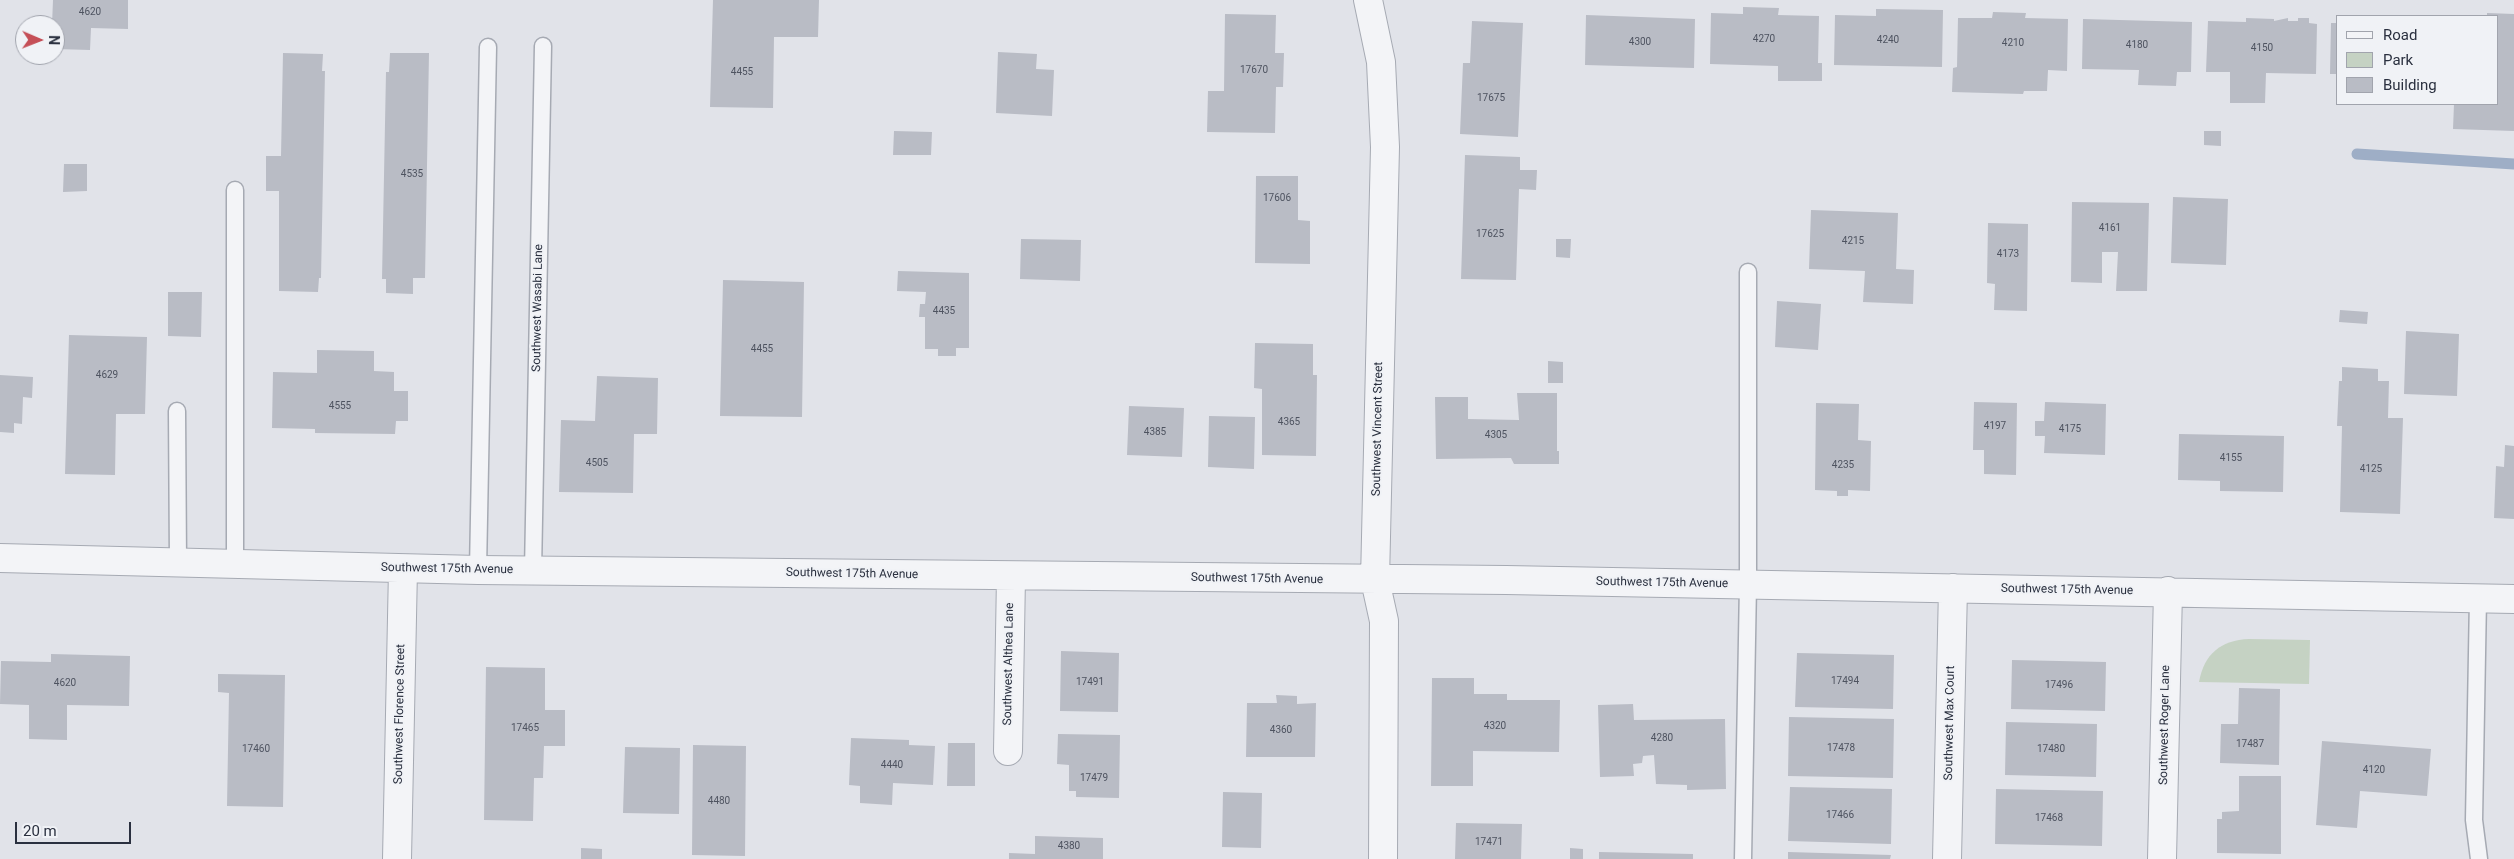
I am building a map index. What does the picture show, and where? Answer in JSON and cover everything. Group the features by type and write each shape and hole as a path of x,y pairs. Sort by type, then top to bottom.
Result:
{"street":[{"name":"Southwest Vincent Street","path":"1368,0 1381,62 1386,147 1375,580 1384,621 1383,859"},
{"name":"Southwest 175th Avenue","path":"0,558 403,569 1748,584 2514,599"},
{"name":"Southwest Florence Street","path":"397,859 403,569"},
{"name":"Southwest Althea Lane","path":"1008,751 1011,576"},
{"name":"Southwest Max Court","path":"1947,859 1953,588"},
{"name":"Southwest Roger Lane","path":"2162,859 2168,591"}],"lane":[{"name":"Southwest Wasabi Lane","path":"533,571 543,46"},
{"path":"478,570 488,47"},
{"path":"235,190 235,564"},
{"path":"1743,859 1748,584 1748,272"},
{"path":"176,411 178,563"},
{"path":"2478,598 2474,820 2478,859"}],"green space":[{"path":"2249,639 2310,640 2309,684 2199,682 2205,664 2215,650 2230,642"}],"building":[{"path":"53,0 128,0 128,29 91,28 90,50 65,49 65,15 52,15"},
{"path":"713,0 819,0 818,37 774,37 773,108 710,107"},
{"path":"1743,7 1779,8 1778,15 1819,16 1818,63 1822,63 1822,81 1778,81 1778,66 1710,64 1711,13 1743,14"},
{"path":"1876,9 1943,10 1942,67 1834,65 1835,15 1876,16"},
{"path":"1993,12 2026,13 2025,18 2068,19 2067,71 2048,70 2047,91 2024,91 2023,94 1952,92 1953,68 1957,67 1958,18 1992,18"},
{"path":"2487,13 2514,14 2514,131 2453,129 2454,105 2499,105 2499,15 2487,15"},
{"path":"1225,14 1276,15 1275,53 1284,53 1283,87 1276,87 1275,133 1207,132 1208,91 1224,91"},
{"path":"1586,15 1695,19 1694,68 1585,65"},
{"path":"2246,18 2274,19 2274,21 2288,18 2288,21 2298,21 2298,18 2309,18 2309,23 2317,24 2316,74 2266,73 2265,103 2230,103 2230,72 2206,72 2208,21 2246,22"},
{"path":"2083,19 2192,22 2191,72 2177,72 2176,86 2138,85 2139,70 2082,69"},
{"path":"1472,21 1523,23 1518,137 1460,134 1463,63 1470,63"},
{"path":"2331,23 2336,23 2336,74 2330,74"},
{"path":"998,52 1037,54 1036,69 1054,70 1052,116 996,113"},
{"path":"283,53 323,54 322,71 325,71 321,278 319,278 318,292 279,291 279,191 266,191 266,156 281,156"},
{"path":"390,53 429,53 425,278 413,278 413,294 386,293 386,279 382,279 386,72 389,72"},
{"path":"894,131 932,132 931,155 893,155"},
{"path":"2204,131 2221,131 2221,146 2204,145"},
{"path":"1465,155 1520,157 1520,170 1537,170 1536,190 1519,189 1516,280 1461,279"},
{"path":"64,164 87,164 87,191 63,192"},
{"path":"1256,176 1298,176 1298,220 1310,221 1310,264 1255,263"},
{"path":"2173,197 2228,199 2226,265 2171,263"},
{"path":"2072,202 2149,203 2147,291 2116,291 2118,252 2102,252 2102,283 2071,282"},
{"path":"1811,210 1898,213 1896,269 1914,270 1913,304 1863,302 1865,271 1809,269"},
{"path":"1988,223 2028,224 2027,311 1994,310 1995,284 1987,283"},
{"path":"1021,239 1081,240 1080,281 1020,279"},
{"path":"1556,239 1571,239 1570,258 1556,257"},
{"path":"898,271 969,273 969,348 956,348 956,356 938,356 938,349 925,349 925,317 919,317 920,304 925,304 926,292 897,291"},
{"path":"723,280 804,282 802,417 720,416"},
{"path":"168,292 202,292 201,337 168,336"},
{"path":"1777,301 1821,304 1818,350 1775,347"},
{"path":"2340,310 2368,312 2367,324 2339,322"},
{"path":"2406,331 2459,334 2457,396 2404,394"},
{"path":"69,335 147,337 145,414 116,414 115,475 65,474"},
{"path":"1255,343 1313,344 1313,375 1317,375 1316,456 1262,455 1262,389 1254,388"},
{"path":"317,350 374,351 374,371 394,372 394,391 408,391 408,421 396,421 395,434 315,433 315,429 272,428 273,372 317,373"},
{"path":"1548,361 1563,362 1563,383 1548,383"},
{"path":"2342,367 2378,369 2378,381 2389,381 2388,418 2403,418 2400,514 2340,512 2342,426 2337,426 2339,381 2342,381"},
{"path":"0,375 33,377 32,398 23,397 22,424 14,423 14,433 0,432"},
{"path":"597,376 658,378 657,434 634,434 633,493 559,492 561,420 595,421"},
{"path":"1517,393 1557,393 1557,451 1559,451 1559,464 1514,464 1511,458 1436,459 1435,397 1468,397 1468,419 1519,420"},
{"path":"1974,402 2017,403 2016,475 1984,474 1984,450 1973,450"},
{"path":"2045,402 2106,404 2105,455 2044,453 2045,436 2035,436 2035,421 2044,421"},
{"path":"1816,403 1859,404 1858,440 1871,441 1870,491 1848,490 1848,496 1837,496 1837,491 1815,490"},
{"path":"1129,406 1184,408 1182,457 1127,455"},
{"path":"1209,416 1255,417 1254,469 1208,467"},
{"path":"2179,434 2284,436 2283,492 2220,491 2220,481 2178,480"},
{"path":"2505,445 2514,446 2514,519 2494,518 2496,466 2504,467"},
{"path":"1061,651 1119,653 1118,712 1060,711"},
{"path":"1797,653 1894,655 1893,709 1795,707"},
{"path":"51,654 130,656 129,706 67,705 67,740 29,739 29,705 0,704 1,661 51,662"},
{"path":"2012,660 2106,662 2105,711 2011,709"},
{"path":"486,667 545,668 545,710 565,710 565,746 544,746 543,778 534,778 533,821 484,820"},
{"path":"218,674 285,675 283,807 227,806 229,693 218,692"},
{"path":"1432,678 1474,678 1474,694 1507,694 1507,700 1560,700 1559,752 1473,751 1473,786 1431,786"},
{"path":"2239,688 2280,689 2279,765 2220,763 2221,724 2238,724"},
{"path":"1276,695 1297,696 1297,704 1316,703 1315,757 1246,757 1247,703 1277,703"},
{"path":"1633,704 1634,720 1725,719 1726,789 1687,790 1687,785 1656,784 1654,755 1643,756 1642,763 1633,764 1634,776 1600,777 1598,705"},
{"path":"1789,717 1894,719 1893,778 1788,776"},
{"path":"2006,722 2097,724 2096,777 2005,775"},
{"path":"1058,734 1120,735 1119,798 1076,797 1076,791 1069,791 1069,765 1057,764"},
{"path":"851,738 909,740 909,745 935,746 933,785 893,783 892,805 860,803 860,786 849,785"},
{"path":"2322,741 2431,749 2427,796 2360,791 2357,828 2316,825"},
{"path":"948,743 975,743 975,786 947,786"},
{"path":"693,745 746,746 745,856 692,855"},
{"path":"625,747 680,748 679,814 623,813"},
{"path":"2239,776 2281,776 2281,854 2217,853 2217,819 2222,819 2222,812 2239,811"},
{"path":"1790,787 1892,789 1891,844 1788,841"},
{"path":"1996,789 2103,791 2102,846 1995,844"},
{"path":"1223,792 1262,793 1261,848 1222,847"},
{"path":"1456,823 1522,824 1521,859 1455,859"},
{"path":"1035,836 1103,838 1103,859 1009,859 1009,853 1035,854"},
{"path":"581,848 602,849 602,859 581,859"},
{"path":"1570,848 1583,849 1583,859 1570,859"},
{"path":"1599,852 1693,854 1693,859 1599,859"},
{"path":"1788,852 1891,855 1890,859 1788,859"}],"waterway":[{"path":"2357,154 2514,164"}]}
